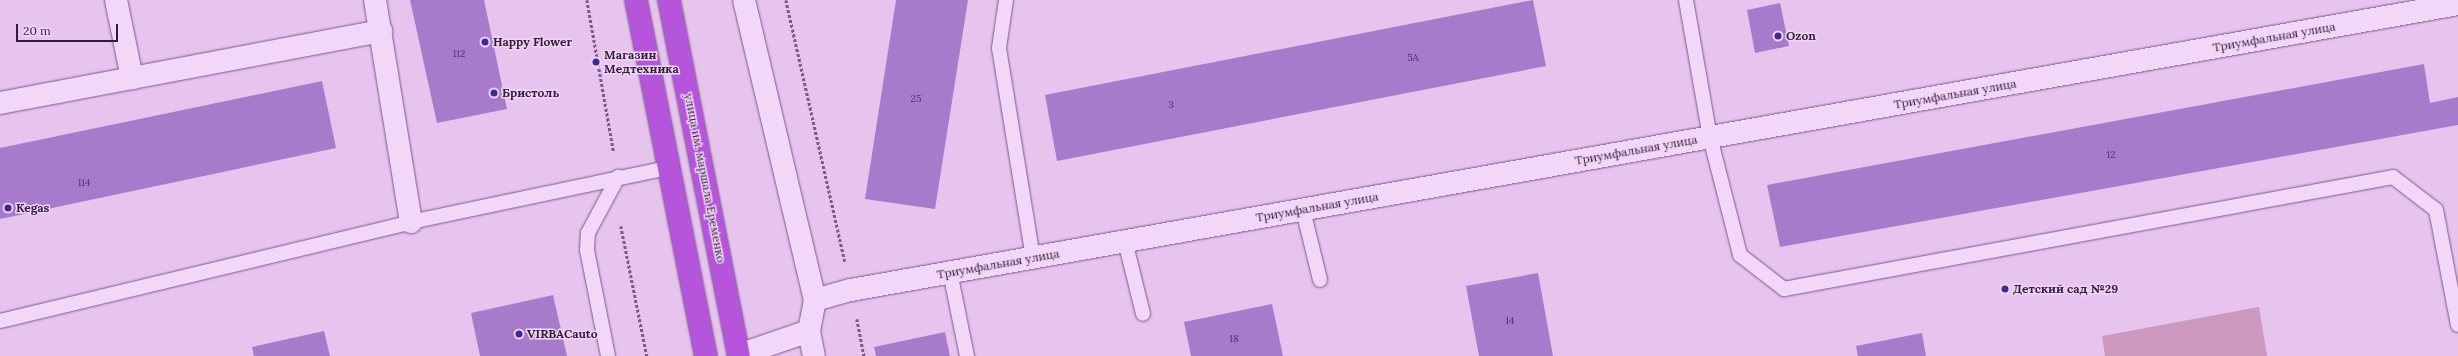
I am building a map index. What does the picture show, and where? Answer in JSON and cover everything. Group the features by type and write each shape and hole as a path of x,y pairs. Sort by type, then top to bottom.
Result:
{"highway":[{"path":"636,0 706,356"},
{"name":"улица им. маршала Еременко","path":"669,0 739,356"}],"street":[{"path":"116,0 132,78"},
{"path":"375,0 411,222"},
{"path":"744,0 815,300 809,331 814,356"},
{"name":"Триумфальная улица","path":"815,300 851,290 950,272 2458,4"},
{"path":"0,103 381,31"},
{"path":"739,356 809,331"}],"lane":[{"path":"1006,0 999,48 1033,258"},
{"path":"1686,0 1710,137 1740,255 1784,289 2393,177 2436,210 2458,325"},
{"path":"0,322 411,222 618,177 668,168"},
{"path":"608,356 587,250 588,233 618,177"},
{"path":"1303,210 1320,280"},
{"path":"1125,241 1143,314"},
{"path":"950,272 967,356"}],"path":[{"path":"786,0 851,290 864,356"}],"shaded area":[{"path":"2259,307 2267,356 2105,356 2102,336"}],"building":[{"path":"410,0 484,0 507,109 437,123"},
{"path":"896,0 968,0 935,209 865,199"},
{"path":"1533,0 1546,66 1057,161 1045,95"},
{"path":"1780,3 1789,46 1755,53 1747,10"},
{"path":"2424,64 2430,103 2458,97 2458,125 1780,247 1767,185"},
{"path":"322,81 336,148 0,219 0,148"},
{"path":"1538,273 1553,356 1479,356 1466,286"},
{"name":"VIRBACauto","path":"553,295 567,356 480,356 471,313"},
{"path":"1272,304 1283,356 1191,356 1184,322"},
{"path":"324,331 330,356 254,356 252,347"},
{"path":"945,332 950,356 876,356 874,347"},
{"path":"1922,333 1926,356 1858,356 1856,346"}],"place":[{"name":"Ozon","path":"1778,36"},
{"name":"Happy Flower","path":"485,42"},
{"name":"Магазин Медтехника","path":"596,62"},
{"name":"Бристоль","path":"494,93"},
{"name":"Kegas","path":"8,208"},
{"name":"Детский сад №29","path":"2005,289"},
{"name":"VIRBACauto","path":"519,334"}]}
